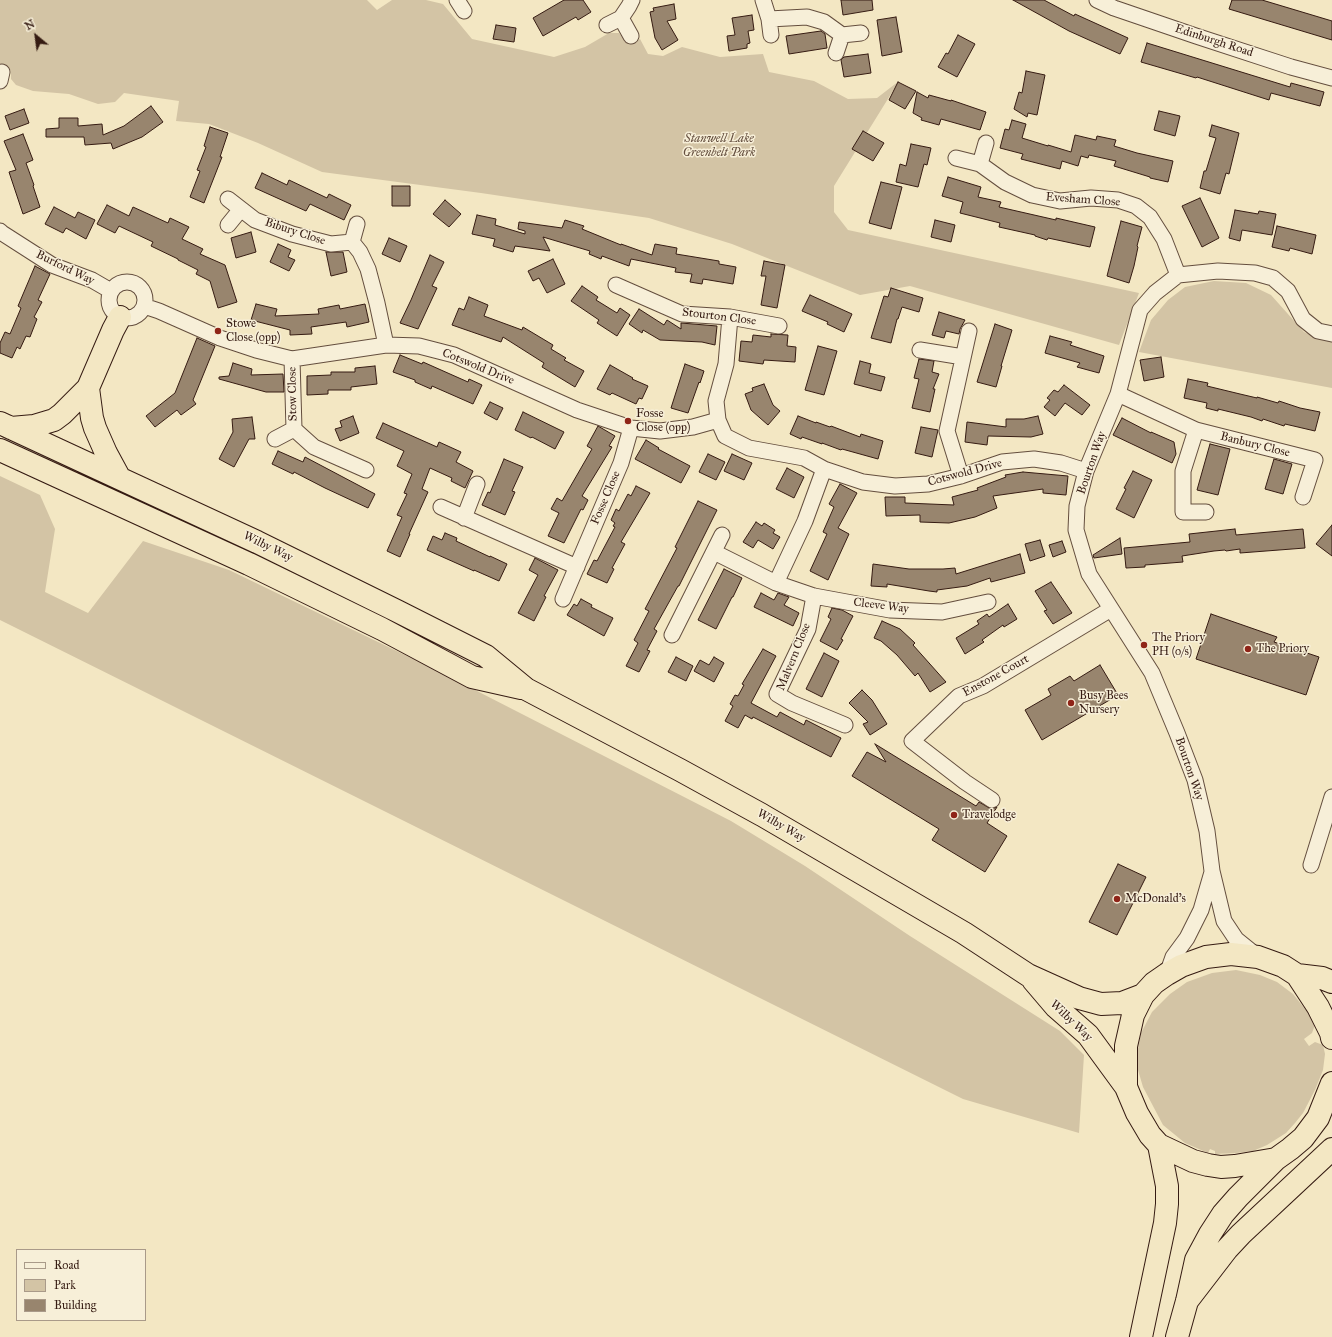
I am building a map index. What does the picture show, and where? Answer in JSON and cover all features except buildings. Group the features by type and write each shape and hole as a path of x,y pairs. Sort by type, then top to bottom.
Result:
{"highway":[{"path":"5,425 34,426 54,420 62,414 88,388 112,330 120,317"},
{"path":"88,388 92,418 95,428 106,453 120,477"},
{"name":"Wilby Way","path":"5,425 120,477 257,542 397,610 486,656 526,690 680,770 762,815 964,933 1028,975 1079,998 1102,1004 1122,1003 1143,995"},
{"name":"Wilby Way","path":"0,450 249,564 382,629 472,677 526,690"},
{"path":"1276,1159 1221,1167 1208,1165 1159,1145 1150,1136 1137,1113 1126,1087 1126,1046 1133,1015 1143,995 1167,974 1206,957 1231,954 1258,957 1283,966 1297,975 1318,1007 1332,1038"},
{"name":"Wilby Way","path":"1028,975 1056,1007 1088,1035 1126,1087"},
{"path":"1297,975 1322,978 1332,982"},
{"path":"1177,1337 1196,1260 1210,1234 1223,1214 1238,1197 1276,1159 1304,1138 1318,1118 1330,1090"},
{"path":"1141,1337 1165,1223 1167,1204 1167,1186 1159,1145"},
{"path":"1187,1301 1227,1249 1241,1234 1332,1149"}],"street":[{"path":"607,25 621,18 632,0"},
{"path":"763,0 772,35"},
{"name":"Edinburgh Road","path":"1097,0 1114,8 1196,36 1291,67 1332,78"},
{"path":"769,19 807,17 824,22 842,35 861,33"},
{"path":"621,18 631,36"},
{"path":"836,53 842,35"},
{"path":"980,164 986,143"},
{"name":"Evesham Close","path":"956,158 980,164 1005,182 1032,195 1060,201 1091,198 1118,200 1136,206 1150,217 1164,239 1178,275"},
{"name":"Bibury Close","path":"228,199 255,220 292,234 331,244 352,242"},
{"path":"228,225 241,209"},
{"path":"357,224 352,242 360,252 368,269 386,345"},
{"name":"Burford Way","path":"0,230 2,233 52,265 79,275 111,291"},
{"path":"1178,275 1218,271 1255,273 1273,278 1288,291 1303,319 1318,331 1332,334"},
{"name":"Bourton Way","path":"1178,275 1155,293 1140,310 1118,394 1086,471 1077,506 1076,530 1089,574 1152,674 1195,780 1207,831 1212,872 1224,921 1236,939 1258,957"},
{"path":"121,283 134,283 140,287 144,293 144,306 141,311 131,318 120,317 111,309 109,303 111,291 115,286 121,283"},
{"name":"Stourton Close","path":"616,284 682,314 730,317 780,326"},
{"name":"Cotswold Drive","path":"144,306 160,311 220,338 256,350 292,359 386,345 419,346 454,355 577,410 631,428 660,431 692,428 718,420"},
{"name":"Cotswold Drive","path":"730,317 726,364 716,401 718,420 726,436 749,448 804,458 824,469 863,482 896,486 928,484 961,476 1002,462 1034,459 1061,463 1086,471"},
{"path":"961,476 947,431 969,331"},
{"path":"920,350 963,358"},
{"name":"Stow Close","path":"292,359 294,428 314,447 366,470"},
{"name":"Banbury Close","path":"1118,394 1196,430 1315,460 1303,497"},
{"name":"Stow Close","path":"275,439 294,428"},
{"name":"Fosse Close","path":"563,599 621,463 631,428"},
{"path":"1196,430 1183,472 1183,512 1206,512"},
{"path":"776,583 805,521 824,469"},
{"path":"464,518 477,484"},
{"path":"441,508 577,567"},
{"path":"672,635 722,535"},
{"name":"Cleeve Way","path":"714,552 776,583 814,596 890,610 942,612 988,602"},
{"name":"Malvern Close","path":"814,596 808,629 777,694 792,703 845,725"},
{"name":"Enstone Court","path":"992,800 972,787 912,741 959,696 983,686 1111,609"},
{"path":"1311,865 1328,826 1332,797"},
{"name":"Bourton Way","path":"1167,974 1174,957 1187,938 1201,910 1212,872"}],"green space":[{"name":"Stanwell Lake Greenbelt Park","path":"0,0 367,0 377,10 392,0 426,0 443,4 472,39 554,57 585,47 609,33 619,33 629,45 640,39 648,54 663,56 682,47 720,57 763,54 769,72 814,81 848,99 877,98 899,81 834,186 834,212 848,230 1139,293 1119,345 910,286 860,295 732,244 649,218 481,193 322,172 258,143 209,124 176,121 179,101 124,93 115,102 98,104 69,94 33,91 16,85 11,79 11,70 0,68"},
{"path":"1214,281 1246,283 1271,295 1304,332 1322,340 1332,340 1332,388 1139,352 1151,320 1168,300 1185,287"},
{"path":"0,476 40,495 55,529 45,592 88,613 143,541 229,570 434,669 731,821 805,866 910,936 1060,1031 1084,1055 1079,1133 963,1099 0,620"},
{"path":"1236,970 1260,975 1277,982 1293,994 1309,1014 1315,1025 1312,1033 1304,1039 1309,1046 1315,1042 1323,1045 1325,1054 1323,1070 1315,1090 1303,1113 1286,1133 1267,1145 1253,1151 1215,1154 1215,1151 1210,1149 1208,1153 1185,1143 1163,1125 1143,1087 1138,1070 1137,1054 1141,1033 1152,1012 1170,994 1187,982 1212,973"}],"place":[{"name":"Stowe Close (opp)","path":"218,331"},
{"name":"Fosse Close (opp)","path":"628,421"},
{"name":"The Priory PH (o/s)","path":"1144,645"},
{"name":"The Priory","path":"1248,649"},
{"name":"Busy Bees Nursery","path":"1071,703"},
{"name":"Travelodge","path":"954,815"},
{"name":"McDonald's","path":"1117,899"}]}
